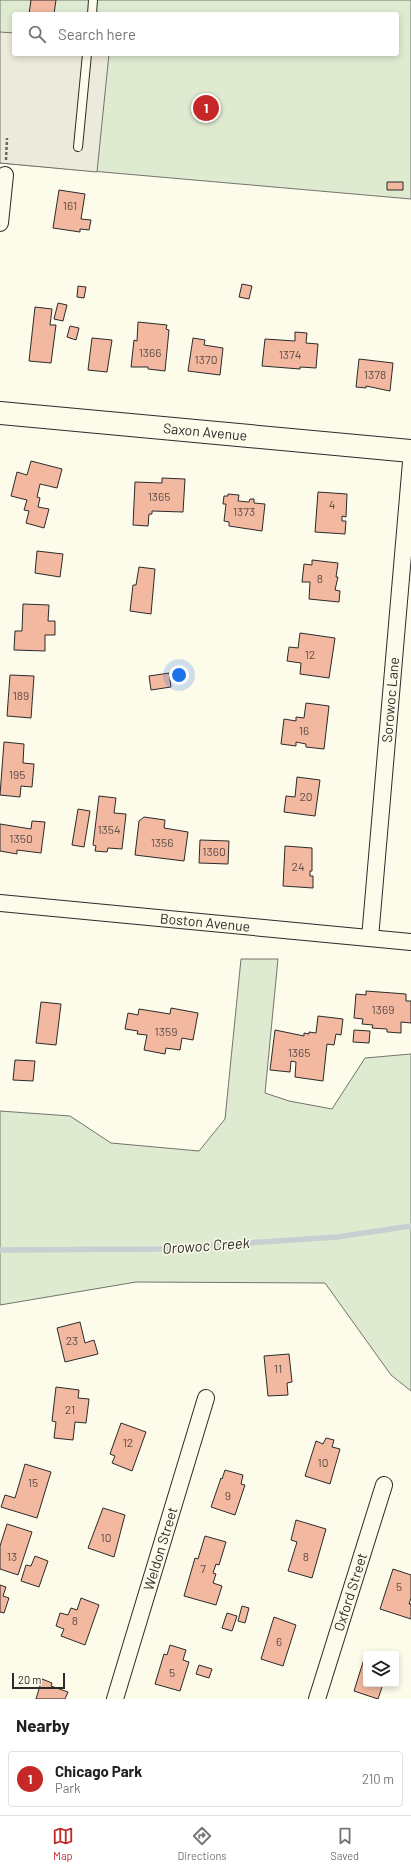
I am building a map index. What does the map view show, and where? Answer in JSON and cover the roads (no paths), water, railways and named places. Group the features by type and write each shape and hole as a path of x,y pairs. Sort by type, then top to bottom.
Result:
{"street":[{"path":"0,223 5,175"},
{"name":"Saxon Avenue","path":"0,413 411,451"},
{"name":"Sorowoc Lane","path":"370,938 411,462"},
{"name":"Boston Avenue","path":"0,903 411,942"},
{"name":"Weldon Street","path":"115,1699 206,1398"},
{"name":"Oxford Street","path":"316,1699 384,1485"}],"lane":[{"path":"92,12 93,0"},
{"path":"78,147 88,56"}],"waterway":[{"name":"Orowoc Creek","path":"0,1250 158,1249 337,1237 411,1226"}],"place":[{"name":"Chicago Park","path":"206,108"}]}
